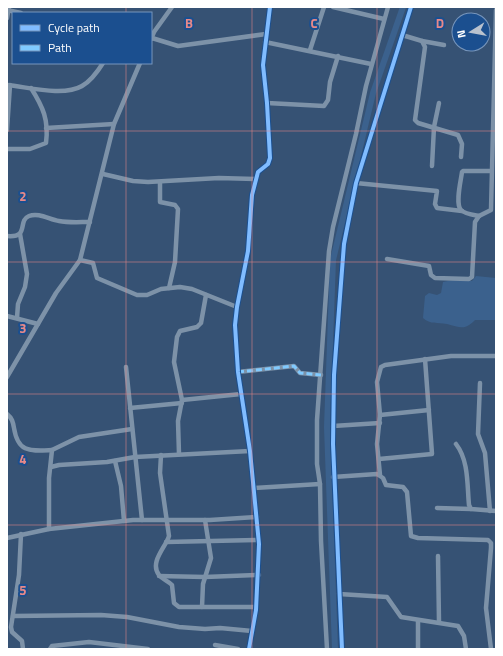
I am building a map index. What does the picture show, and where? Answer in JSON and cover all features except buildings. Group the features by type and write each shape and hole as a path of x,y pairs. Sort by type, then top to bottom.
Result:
{"street":[{"path":"172,7 152,32 152,39 178,46 266,34"},
{"path":"249,649 256,607 259,575 258,540 250,451 238,372 235,325 236,307 246,268 252,195 255,179 258,172 268,164 270,158 267,103 262,65 270,7"},
{"path":"310,50 324,7"},
{"path":"333,7 384,19"},
{"path":"327,649 321,541 320,484 317,464 317,420 330,243 371,64 388,7"},
{"path":"342,649 333,477 333,426 334,375 344,244 356,183 411,7"},
{"path":"7,18 8,9 18,12"},
{"path":"488,213 491,210 491,171 495,105 496,10"},
{"path":"402,35 422,41 444,44"},
{"path":"422,41 424,56 416,120 418,123 458,135 462,144 461,157"},
{"path":"264,42 310,50 371,64"},
{"path":"267,103 324,106 328,100 330,82 338,56"},
{"path":"7,130 9,85 57,90 80,87 88,82 102,64"},
{"path":"7,377 56,293 80,260 103,174 114,124 140,64"},
{"path":"7,149 30,149 44,145 46,140 43,106 31,88"},
{"path":"432,166 434,127 439,103"},
{"path":"46,128 114,124"},
{"path":"462,211 458,203 462,172 464,170 491,171"},
{"path":"103,174 133,181 160,182 219,178 255,179"},
{"path":"160,182 160,202 175,205 178,209 175,262 169,288"},
{"path":"356,183 437,191 435,204 437,208 462,211 479,216 488,213 496,213"},
{"path":"17,318 18,304 25,287 27,274 20,234 25,219 29,216 44,216 65,222 90,222"},
{"path":"387,259 429,266 431,275 435,278 469,279 473,274 475,222 479,216"},
{"path":"7,236 18,236 20,234"},
{"path":"80,260 93,263 97,278 137,295 147,295 158,290 169,288 185,288 236,307"},
{"path":"179,454 178,421 182,402 174,366 177,337 180,331 197,326 201,323 206,295"},
{"path":"7,316 38,324"},
{"path":"491,649 486,608 491,543 487,539 418,538 411,536 406,489 400,486 386,485 380,475 377,435 380,423 378,382 381,367 385,365 451,356 496,356"},
{"path":"378,459 432,454 425,360"},
{"path":"126,366 142,520"},
{"path":"238,372 294,366 300,373 321,375"},
{"path":"437,508 493,511 485,453 478,434 480,383"},
{"path":"130,408 241,394"},
{"path":"380,415 429,410"},
{"path":"7,414 12,420 16,441 21,447 29,450 52,450 79,437 132,429"},
{"path":"333,426 380,423"},
{"path":"456,444 461,450 465,464 469,505 471,509"},
{"path":"49,530 48,494 52,450"},
{"path":"51,467 115,461 135,456 250,451"},
{"path":"161,455 160,469 169,536 161,548 156,562 159,576 172,585 173,598 176,605 185,607 256,607"},
{"path":"115,461 121,486 124,521"},
{"path":"333,477 380,475"},
{"path":"254,488 320,484"},
{"path":"7,538 21,534 124,521 205,520 257,517"},
{"path":"202,607 202,588 211,558 205,520"},
{"path":"21,534 19,575 10,632 20,638 23,649"},
{"path":"166,542 258,540"},
{"path":"438,556 439,622"},
{"path":"159,576 205,577 259,575"},
{"path":"339,594 387,597 391,600 401,617 418,621 439,622 458,626 464,636 466,649"},
{"path":"13,616 101,615 127,617 179,627 230,628 252,631"},
{"path":"418,621 418,649"},
{"path":"50,649 52,646 89,642 110,647 148,649"},
{"path":"215,645 238,649"}],"water":[{"path":"476,276 496,278 496,320 475,320 468,326 459,327 431,322 423,318 425,296 429,293 437,295 441,293 443,282 457,279 472,281"}],"waterway":[{"path":"335,649 327,427 333,260 373,93 403,7"}],"marked path":[{"path":"238,372 294,366 300,373 321,375"}],"cycle path":[{"path":"249,649 256,610 259,544 250,451 238,372 235,325 248,251 252,195 258,172 268,164 270,158 263,65 270,7"},
{"path":"342,649 333,444 334,375 344,244 356,183 411,7"}]}
